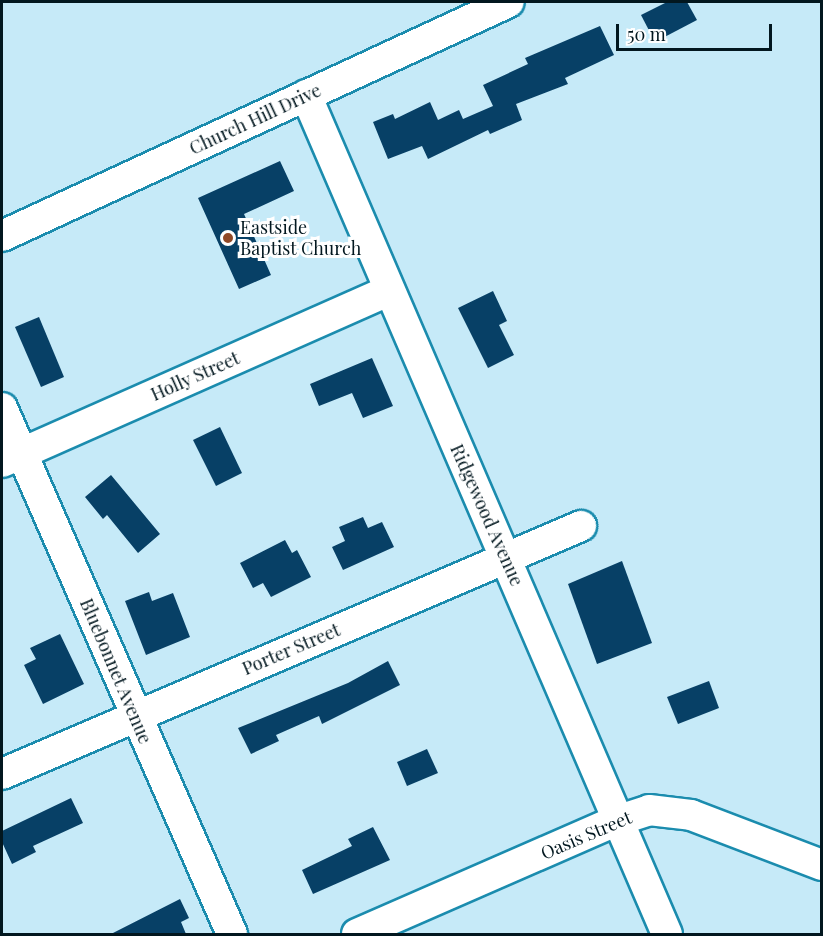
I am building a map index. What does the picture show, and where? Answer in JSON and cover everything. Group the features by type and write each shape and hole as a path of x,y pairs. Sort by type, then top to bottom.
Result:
{"street":[{"name":"Church Hill Drive","path":"2,236 509,2"},
{"name":"Ridgewood Avenue","path":"306,95 388,291 506,556 616,820 667,934"},
{"name":"Holly Street","path":"12,457 388,291"},
{"name":"Bluebonnet Avenue","path":"2,408 12,457 135,716 232,934"},
{"name":"Porter Street","path":"2,774 506,556 581,526"},
{"name":"Oasis Street","path":"357,934 616,820 649,810 672,810 822,864"}],"building":[{"path":"667,2 687,2 697,20 655,42 641,15"},
{"path":"600,26 614,55 565,78 568,84 516,104 522,120 490,134 488,130 428,159 422,146 388,159 373,122 393,114 395,119 430,102 438,120 459,110 463,119 493,106 483,85 528,64 525,58"},
{"path":"280,161 294,191 244,214 271,275 239,289 198,198"},
{"path":"493,291 507,321 499,325 514,355 488,368 458,308"},
{"path":"39,317 64,377 41,387 15,327"},
{"path":"372,358 393,406 363,418 352,393 319,406 310,384"},
{"path":"220,427 242,473 216,486 193,440"},
{"path":"111,475 160,534 138,553 107,515 103,519 85,497"},
{"path":"363,517 368,528 382,522 394,547 343,570 332,547 345,541 339,527"},
{"path":"285,540 292,553 297,550 311,577 271,597 263,583 253,588 240,563"},
{"path":"622,561 652,643 597,664 568,584"},
{"path":"149,592 152,601 173,593 190,637 146,655 125,601"},
{"path":"60,634 84,684 43,704 24,665 36,659 30,648"},
{"path":"388,661 400,685 322,724 319,716 276,735 279,741 251,754 238,728 348,683"},
{"path":"709,681 719,708 678,724 667,697"},
{"path":"427,749 438,773 407,786 397,762"},
{"path":"71,798 83,823 33,846 36,852 12,864 2,842 2,831"},
{"path":"373,827 390,860 313,894 302,870 352,846 348,839"},
{"path":"180,899 189,918 181,922 186,934 111,934"}],"place":[{"name":"Eastside Baptist Church","path":"228,238"}]}
